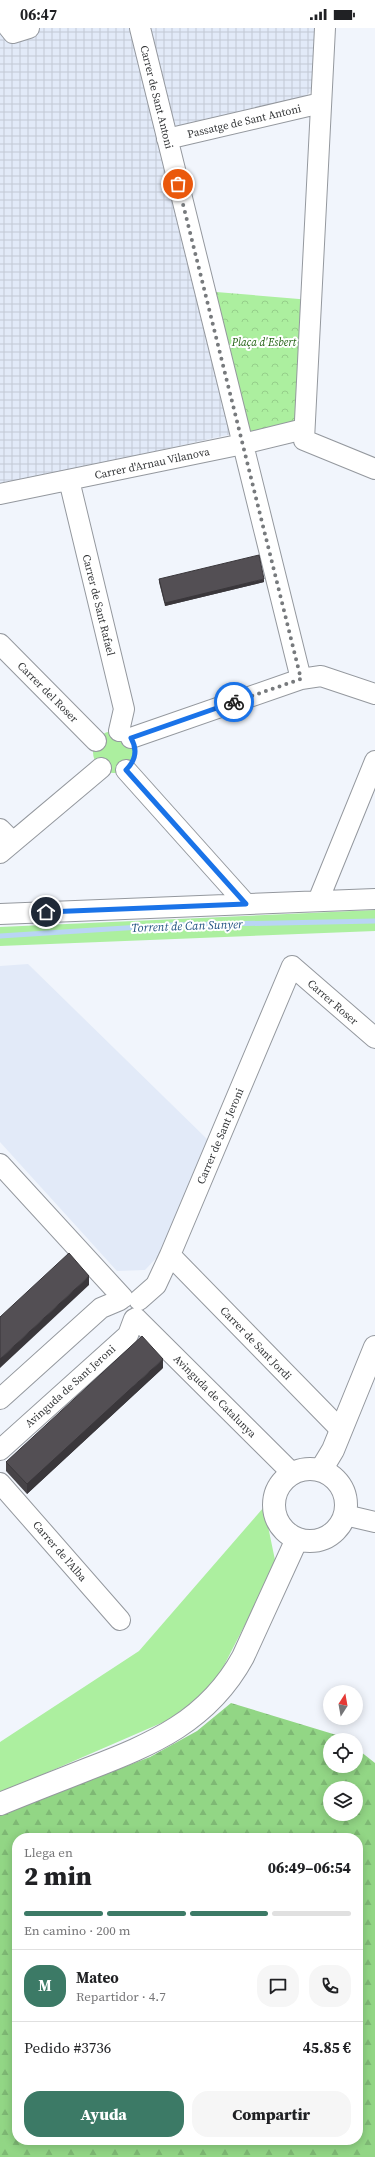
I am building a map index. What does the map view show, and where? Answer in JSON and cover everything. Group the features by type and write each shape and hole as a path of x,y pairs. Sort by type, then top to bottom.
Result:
{"street":[{"path":"9,28 13,33 29,28"},
{"name":"Carrer de Sant Antoni","path":"140,28 301,679"},
{"path":"325,28 304,435 375,469"},
{"name":"Passatge de Sant Antoni","path":"167,139 321,103"},
{"name":"Carrer d'Arnau Vilanova","path":"0,494 243,444 304,435"},
{"name":"Carrer de Sant Rafael","path":"69,480 124,709 125,735"},
{"name":"Carrer del Roser","path":"0,644 96,741"},
{"path":"125,735 136,750 135,757 126,770 115,773 101,768 96,762 94,755 96,741 108,731 125,735 301,679 321,676 375,694"},
{"path":"318,901 375,760"},
{"path":"4,841 101,768"},
{"path":"126,770 246,904"},
{"path":"0,914 375,899"},
{"name":"Carrer Roser","path":"292,966 375,1038"},
{"name":"Carrer de Sant Jeroni","path":"130,1307 156,1285 292,966"},
{"name":"Avinguda de Catalunya","path":"0,1164 130,1307 293,1474"},
{"name":"Carrer de Sant Jordi","path":"170,1255 341,1430"},
{"path":"0,1399 100,1308 130,1307"},
{"name":"Avinguda de Sant Jeroni","path":"0,1450 128,1335 130,1307"},
{"path":"321,1470 341,1430 375,1347"},
{"path":"300,1470 321,1470 337,1480 344,1493 346,1505 345,1515 334,1531 326,1536 314,1540 297,1539 282,1527 278,1519 275,1507 277,1490 284,1480 300,1470"},
{"name":"Carrer de l'Alba","path":"0,1483 120,1620"},
{"path":"345,1515 375,1522"},
{"path":"0,1804 131,1753 170,1733 206,1706 233,1676 297,1539"}],"shaded area":[{"path":"0,28 316,28 312,90 304,98 156,136 232,434 0,486"},
{"path":"28,964 210,1142 161,1253 145,1270 117,1271 0,1142 0,966"}],"green space":[{"name":"Plaça d'Esbert","path":"204,291 311,300 305,421 250,443"},
{"path":"114,731 129,737 135,752 129,767 114,773 99,767 93,752 99,737"},
{"path":"375,910 375,931 0,946 0,927"},
{"path":"264,1507 275,1560 258,1599 212,1689 166,1721 0,1793 0,1742 139,1651"},
{"path":"231,1703 330,1733 323,1733 323,1773 363,1773 363,1754 375,1763 375,2157 0,2157 0,1815 150,1757 197,1731"}],"building":[{"path":"259,555 264,579 165,603 159,579"},
{"path":"69,1253 89,1276 0,1359 0,1317"},
{"path":"142,1336 163,1359 27,1484 6,1462"}],"waterway":[{"name":"Torrent de Can Sunyer","path":"0,936 172,925 375,921"}],"way so far":[{"path":"178,184 301,679 234,702"}],"route":[{"path":"46,912 246,904 126,770 131,765 135,757 136,750 134,742 131,738 234,702"}]}
